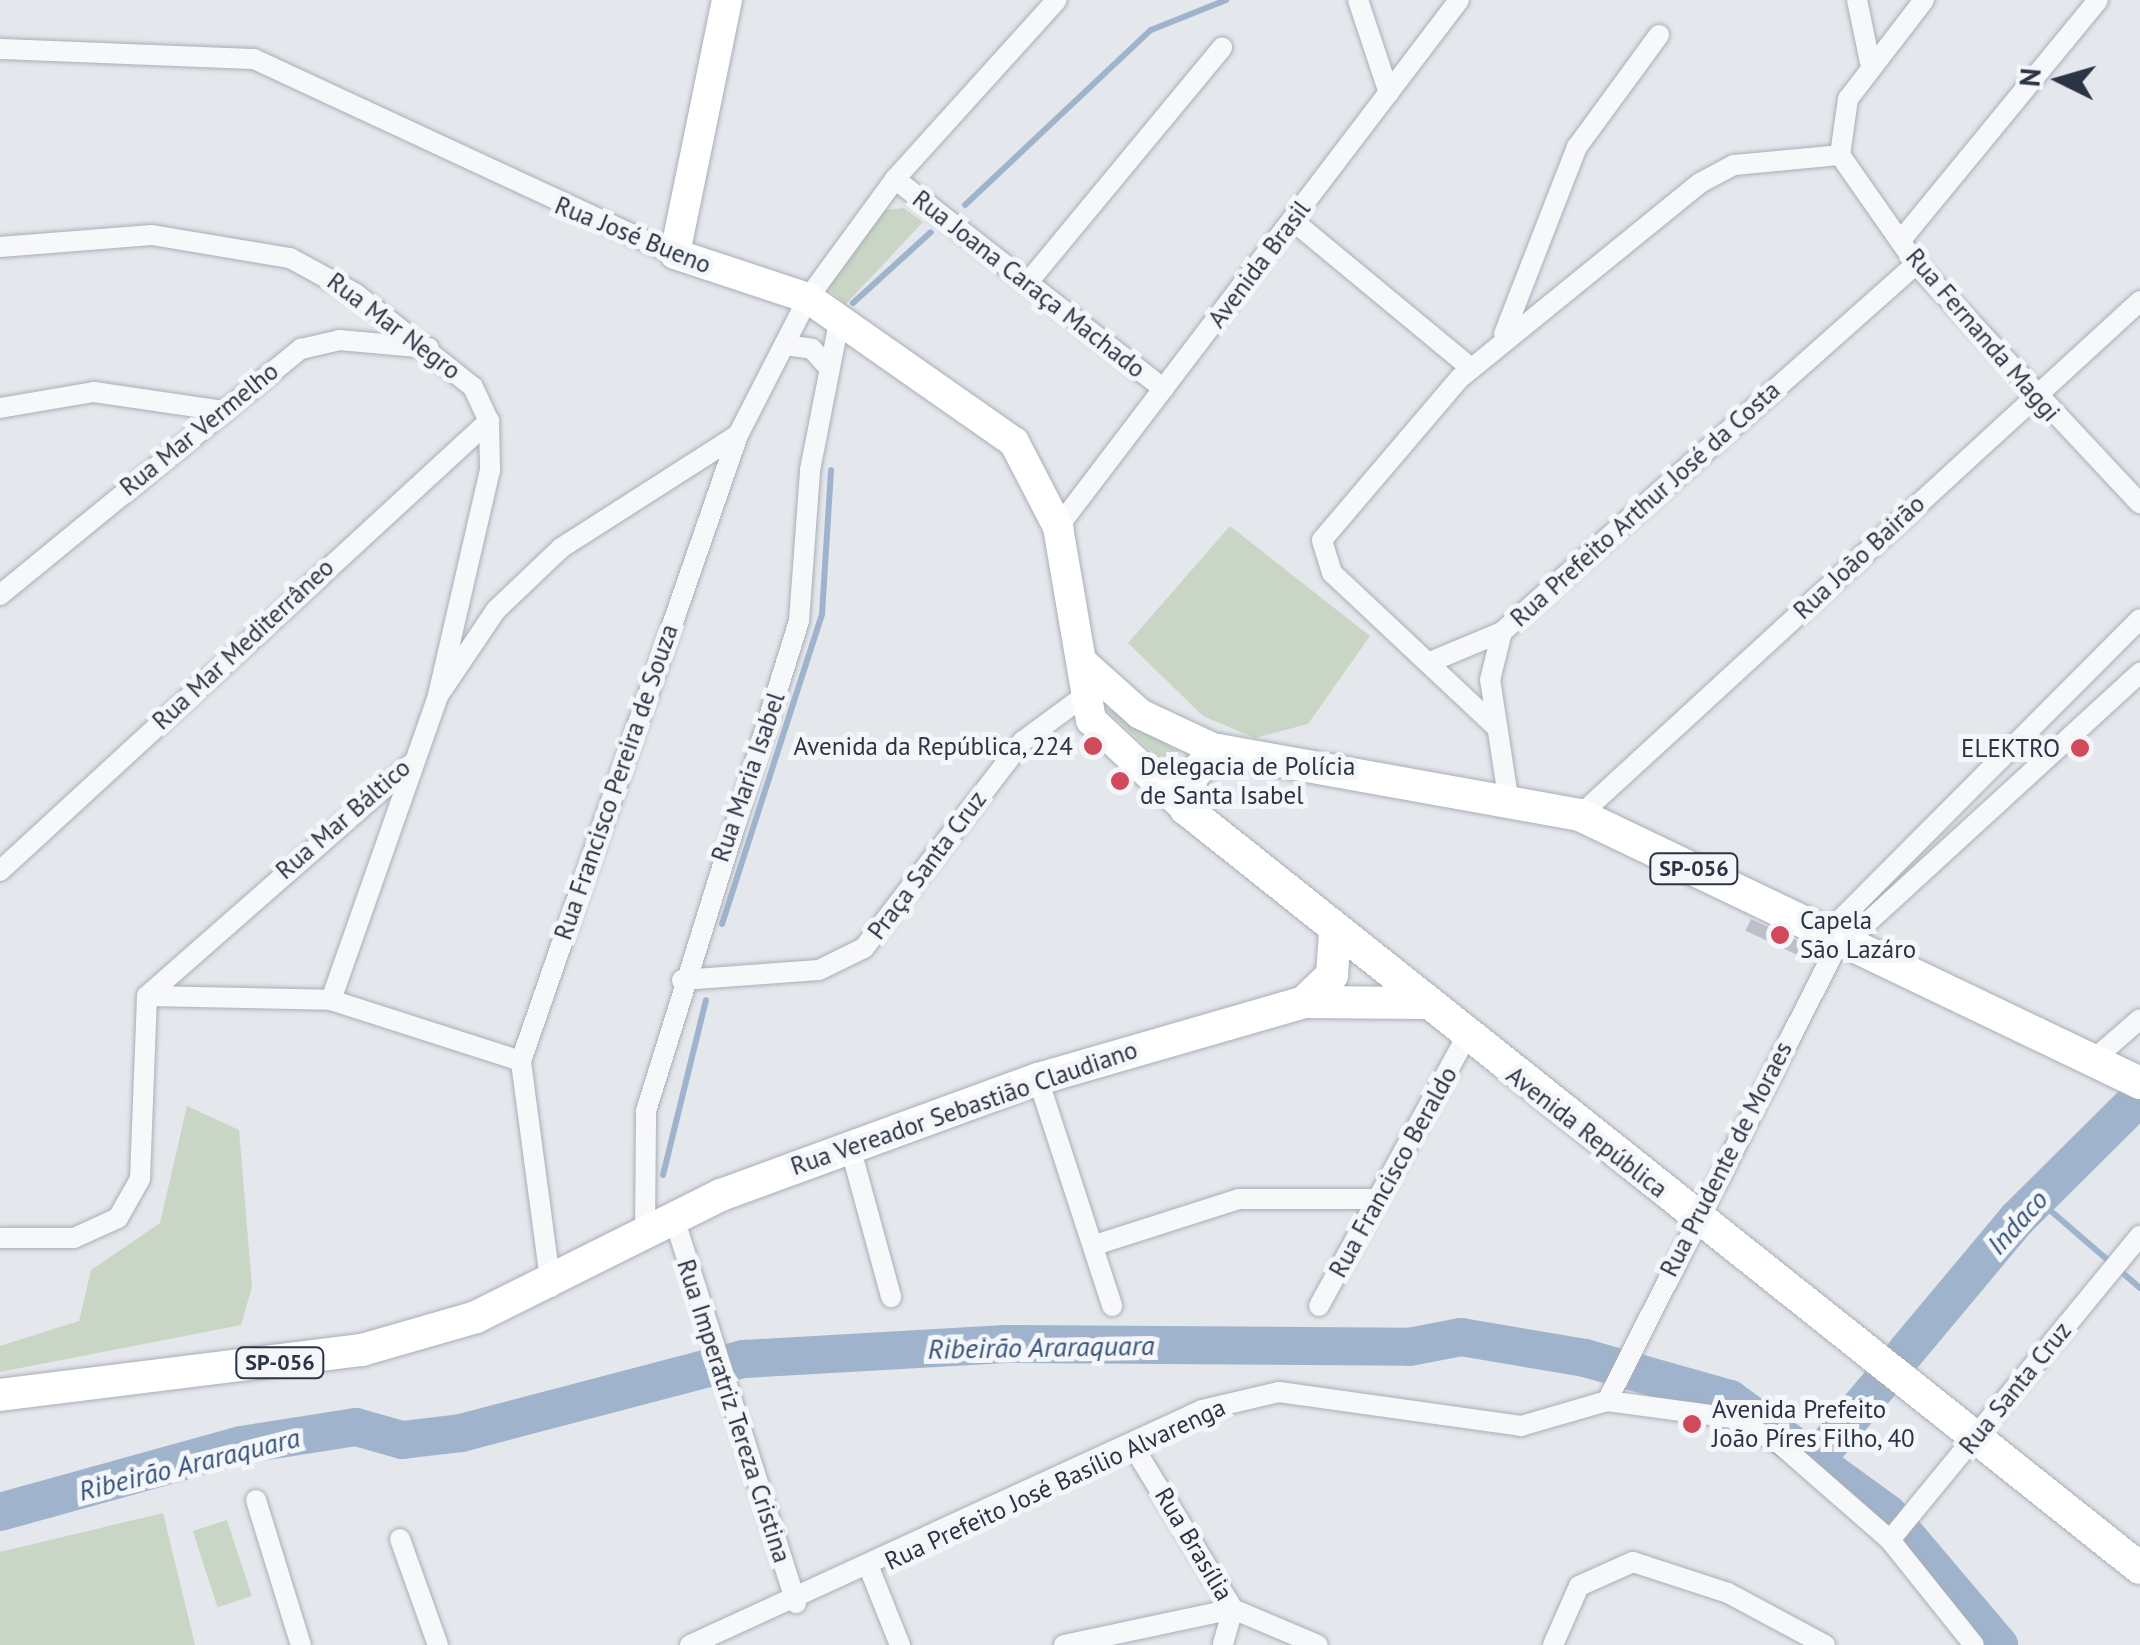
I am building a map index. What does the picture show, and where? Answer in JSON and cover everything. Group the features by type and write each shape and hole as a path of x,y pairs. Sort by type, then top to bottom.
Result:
{"main road":[{"name":"SP-056","path":"1217,750 1508,797 1580,814 2140,1083"},
{"path":"1186,808 1192,776 1217,750"},
{"name":"Avenida República","path":"1186,808 1466,1038 2140,1568"},
{"path":"1304,1002 1332,975 1335,933"},
{"name":"SP-056","path":"1304,1002 1425,1004"},
{"name":"Rua Vereador Sebastião Claudiano","path":"0,1395 362,1350 551,1286 660,1225 849,1142 1038,1080 1304,1002"}],"street":[{"path":"675,254 727,0"},
{"name":"Rua Francisco Pereira de Souza","path":"551,1286 521,1061 738,435 808,298 894,179 1057,0"},
{"path":"1358,0 1389,93"},
{"name":"Avenida Brasil","path":"1058,527 1458,0"},
{"path":"1857,0 1870,62"},
{"path":"1494,725 1320,552 1470,368 1504,336 1717,172 1840,155 1848,99 1870,62 1924,0"},
{"path":"1901,240 2098,0"},
{"path":"1504,336 1577,147 1659,35"},
{"path":"1029,281 1222,48"},
{"name":"Rua José Bueno","path":"0,49 254,58 675,254 808,298 1014,442 1058,527 1090,680"},
{"name":"Rua Fernanda Maggi","path":"1840,155 1916,264 2033,396 2140,503"},
{"name":"Rua Joana Caraça Machado","path":"894,179 1164,388"},
{"path":"1292,220 1470,368"},
{"name":"Rua Mar Negro","path":"0,247 152,235 290,258 428,348 473,387 490,421"},
{"name":"Rua Prefeito Arthur José da Costa","path":"1508,797 1494,725 1491,654 1502,632 1916,264"},
{"name":"Rua João Bairão","path":"1580,814 2140,300"},
{"name":"Rua Maria Isabel","path":"660,1225 640,1141 682,980 800,621 829,368 840,318"},
{"name":"Rua Mar Vermelho","path":"0,595 218,410 321,342 428,348"},
{"path":"785,346 812,349 829,368"},
{"path":"0,408 94,392 218,410"},
{"path":"438,696 476,557 490,421"},
{"name":"Rua Mar Mediterrâneo","path":"0,872 490,421"},
{"name":"Rua Mar Báltico","path":"147,996 412,763 438,696 524,578 738,435"},
{"path":"1835,936 2140,619"},
{"path":"1430,662 1502,632"},
{"path":"1835,936 2140,673"},
{"path":"1090,680 1166,730 1217,750"},
{"name":"Praça Santa Cruz","path":"682,980 819,970 864,948 1023,741 1090,680"},
{"name":"Avenida República","path":"1090,680 1097,729 1186,808"},
{"path":"331,1000 412,763"},
{"name":"Rua Prudente de Moraes","path":"1611,1390 1835,936"},
{"path":"0,1238 102,1232 131,1202 143,1150 147,996 331,1000 521,1061"},
{"path":"2093,1060 2140,1019"},
{"name":"Rua Francisco Beraldo","path":"1319,1306 1466,1038"},
{"path":"1038,1080 1112,1306"},
{"path":"849,1142 891,1297"},
{"path":"1095,1245 1239,1199 1377,1199"},
{"name":"Rua Imperatriz Tereza Cristina","path":"660,1225 707,1341 796,1603"},
{"name":"Rua Santa Cruz","path":"1894,1537 2140,1236"},
{"path":"1611,1390 1695,1408 1754,1427 1894,1537 1974,1645"},
{"name":"Rua Prefeito José Basílio Alvarenga","path":"690,1645 870,1570 1134,1448 1202,1410 1257,1394 1520,1426 1611,1390"},
{"name":"Rua Brasília","path":"1134,1448 1234,1609 1223,1645"},
{"path":"256,1500 301,1645"},
{"path":"400,1539 438,1645"},
{"path":"1553,1645 1580,1586 1633,1562 1728,1593 1825,1645"},
{"path":"870,1570 900,1645"},
{"path":"1064,1645 1234,1609 1318,1645"}],"green space":[{"path":"904,208 923,222 846,304 826,287 885,210"},
{"path":"1230,526 1370,636 1308,724 1255,738 1203,716 1128,643"},
{"path":"1104,708 1120,712 1180,753 1169,767"},
{"path":"187,1106 239,1130 252,1287 241,1325 0,1372 0,1346 79,1321 91,1270 160,1223"},
{"path":"163,1513 195,1645 0,1645 0,1552"},
{"path":"227,1520 252,1596 217,1607 193,1531"}],"building":[{"path":"1751,919 1814,949 1809,960 1746,931"}],"waterway":[{"path":"965,205 1151,30 1226,0"},
{"path":"853,303 931,232"},
{"path":"722,924 822,614 831,470"},
{"path":"663,1175 706,1000"},
{"name":"Indaco","path":"1905,1353 2017,1219 2138,1099"},
{"path":"2037,1199 2140,1288"},
{"name":"Ribeirão Araraquara","path":"0,1512 242,1445 356,1427 402,1440 461,1433 744,1359 1006,1344 1409,1347 1461,1337 1585,1358 1730,1399 1888,1514 1999,1645"},
{"name":"Indaco","path":"1819,1456 1882,1381"}],"place":[{"name":"Avenida da República, 224","path":"1093,746"},
{"name":"ELEKTRO","path":"2080,748"},
{"name":"Delegacia de Polícia de Santa Isabel","path":"1120,781"},
{"name":"Capela São Lazáro","path":"1780,935"},
{"name":"Avenida Prefeito João Píres Filho, 40","path":"1692,1424"}]}
